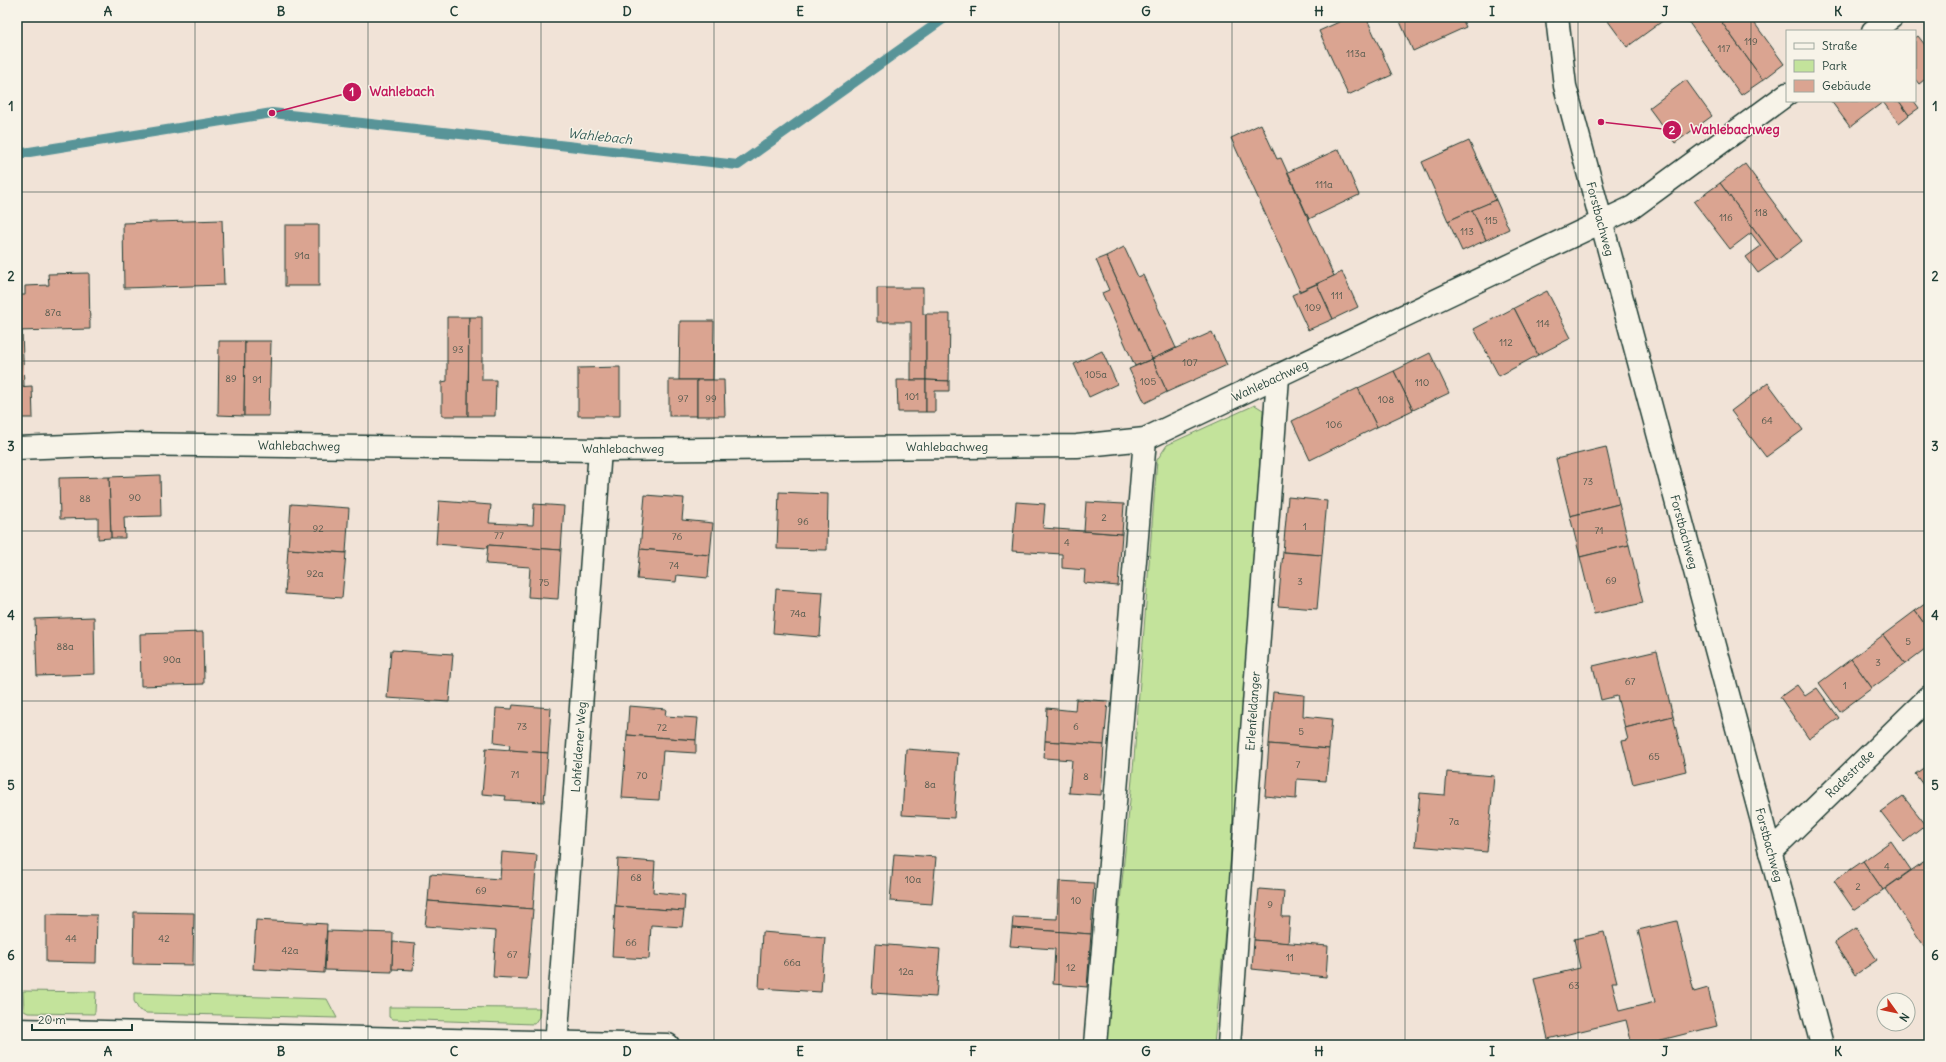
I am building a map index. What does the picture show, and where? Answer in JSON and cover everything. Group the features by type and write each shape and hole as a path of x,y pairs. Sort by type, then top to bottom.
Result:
{"street":[{"name":"Forstbachweg","path":"1557,17 1565,86 1600,222 1822,1045"},
{"path":"1874,30 1892,17"},
{"name":"Wahlebachweg","path":"17,448 119,444 600,450 1077,446 1145,439 1278,378 1633,207 1786,95"},
{"name":"Erlenfeldanger","path":"1229,1045 1278,378"},
{"path":"1095,1045 1145,439"},
{"name":"Lohfeldener Weg","path":"557,1043 600,450"},
{"name":"Radestraße","path":"1770,852 1929,697"},
{"path":"17,1030 668,1045"}],"green space":[{"path":"1255,405 1263,410 1241,765 1214,1045 1106,1045 1134,759 1157,460 1167,445"},
{"path":"23,991 96,992 95,1012 94,1014 28,1013 24,1011"},
{"path":"134,993 327,999 337,1018 146,1013 139,1010 134,1001"},
{"path":"389,1007 540,1008 539,1017 534,1024 392,1019 389,1017"},
{"path":"1249,1042 1297,1045 1249,1045"}],"building":[{"path":"1350,17 1366,17 1392,75 1348,95 1319,31"},
{"path":"1398,17 1461,17 1466,27 1413,51"},
{"path":"1605,17 1668,17 1627,47"},
{"path":"1685,17 1718,17 1763,80 1741,95"},
{"path":"1718,17 1750,17 1784,64 1763,80"},
{"path":"1918,36 1929,50 1929,76 1919,84 1916,80 1916,37"},
{"path":"1686,80 1712,116 1675,143 1649,108"},
{"path":"1832,102 1883,102 1850,127"},
{"path":"1883,102 1900,102 1909,115 1899,123"},
{"path":"1900,102 1915,102 1919,108 1909,115"},
{"path":"1261,124 1277,159 1281,158 1334,276 1300,291 1231,138"},
{"path":"1469,141 1496,200 1448,221 1422,162"},
{"path":"1339,149 1359,195 1309,219 1288,172"},
{"path":"1745,164 1802,241 1777,260 1720,183"},
{"path":"1720,183 1777,260 1758,273 1746,257 1761,246 1751,233 1730,249 1694,202"},
{"path":"1496,200 1509,229 1486,240 1472,210"},
{"path":"1472,210 1486,240 1462,251 1448,221"},
{"path":"222,220 224,285 124,288 123,223"},
{"path":"285,225 319,225 319,286 285,286"},
{"path":"1124,247 1138,277 1143,275 1176,348 1152,359 1106,256"},
{"path":"1106,256 1152,359 1135,366 1102,293 1109,290 1096,260"},
{"path":"1342,272 1358,307 1333,319 1317,284"},
{"path":"89,273 90,329 17,331 17,295 25,295 25,286 49,285 48,274"},
{"path":"1317,284 1333,319 1308,330 1292,295"},
{"path":"877,288 923,288 923,314 926,314 926,380 911,380 911,322 877,322"},
{"path":"1547,291 1571,338 1538,355 1514,308"},
{"path":"1514,308 1538,355 1499,376 1474,329"},
{"path":"926,314 950,314 949,381 926,380"},
{"path":"447,317 469,317 468,416 442,416 442,382 447,381"},
{"path":"469,317 482,317 482,380 496,380 495,416 468,416"},
{"path":"680,321 714,321 713,380 679,380"},
{"path":"17,331 22,331 24,386 17,387"},
{"path":"1212,332 1227,365 1167,392 1152,359"},
{"path":"219,341 245,341 244,416 218,415"},
{"path":"245,341 271,341 269,416 244,416"},
{"path":"1102,351 1117,384 1089,397 1074,364"},
{"path":"1430,353 1449,393 1413,410 1394,371"},
{"path":"1152,359 1167,392 1145,403 1129,369"},
{"path":"620,367 620,416 578,416 578,368"},
{"path":"1394,371 1413,410 1377,427 1358,388"},
{"path":"669,380 697,380 697,416 669,416"},
{"path":"697,380 724,380 725,416 697,416"},
{"path":"897,380 926,380 926,412 898,412"},
{"path":"926,380 949,381 949,391 935,391 935,412 926,412"},
{"path":"1768,383 1803,430 1766,457 1731,411"},
{"path":"32,386 33,418 17,418 17,387"},
{"path":"1358,388 1377,427 1310,460 1292,421"},
{"path":"1606,447 1619,504 1570,516 1556,459"},
{"path":"160,475 161,516 124,517 125,538 111,538 109,477"},
{"path":"109,477 111,538 98,539 98,518 60,519 59,478"},
{"path":"779,492 828,494 827,550 777,549"},
{"path":"645,495 684,498 682,520 713,523 710,555 640,549"},
{"path":"1288,497 1327,501 1322,555 1283,552"},
{"path":"439,501 491,505 489,523 533,525 534,504 564,506 561,550 488,545 487,548 436,544"},
{"path":"1016,502 1045,504 1043,528 1122,534 1118,586 1084,583 1085,570 1062,568 1062,554 1012,551"},
{"path":"1086,502 1124,504 1122,534 1084,531"},
{"path":"291,504 349,508 346,553 288,549"},
{"path":"1619,504 1629,545 1580,557 1570,516"},
{"path":"488,545 561,550 558,599 528,597 530,567 486,564"},
{"path":"1629,545 1643,603 1594,614 1580,557"},
{"path":"288,549 346,553 342,598 285,594"},
{"path":"640,549 710,555 708,578 677,575 676,582 637,579"},
{"path":"1283,552 1322,555 1317,609 1278,606"},
{"path":"776,589 823,592 820,637 773,633"},
{"path":"1929,601 1929,630 1915,611"},
{"path":"1915,611 1929,630 1929,646 1905,664 1883,635"},
{"path":"94,617 95,674 37,676 35,619"},
{"path":"203,632 204,684 141,686 140,634"},
{"path":"1883,635 1905,664 1872,688 1851,659"},
{"path":"391,650 453,654 449,702 387,698"},
{"path":"1657,651 1673,716 1625,728 1617,696 1601,700 1593,666"},
{"path":"1851,659 1872,688 1840,712 1819,683"},
{"path":"1797,685 1805,696 1817,688 1839,718 1809,739 1780,697"},
{"path":"1273,692 1304,695 1303,716 1332,719 1329,749 1269,744"},
{"path":"1076,699 1108,701 1104,745 1045,741 1047,708 1075,711"},
{"path":"513,705 551,708 548,753 509,750 510,745 494,743 496,708 512,709"},
{"path":"629,706 666,709 665,716 698,718 696,740 627,735"},
{"path":"1673,716 1686,771 1633,784 1622,741 1628,740 1625,728"},
{"path":"627,735 696,740 696,753 663,751 659,800 622,798"},
{"path":"1045,741 1104,745 1101,795 1069,793 1072,760 1044,758"},
{"path":"1269,744 1329,749 1326,781 1297,779 1296,799 1265,796"},
{"path":"486,748 548,753 544,802 505,800 506,796 482,794"},
{"path":"906,749 958,753 954,818 902,815"},
{"path":"1929,764 1929,793 1915,774"},
{"path":"1447,772 1494,776 1487,852 1415,846 1420,793 1445,795"},
{"path":"1903,796 1926,825 1904,842 1881,812"},
{"path":"1891,841 1911,870 1883,890 1863,861"},
{"path":"502,852 537,855 533,909 428,901 430,874 500,879"},
{"path":"894,854 936,857 932,904 890,901"},
{"path":"1929,858 1929,953 1885,889"},
{"path":"618,859 655,862 653,892 685,895 684,911 615,906"},
{"path":"1863,861 1883,890 1854,910 1834,881"},
{"path":"1059,881 1094,883 1091,934 1012,928 1013,917 1057,919"},
{"path":"1259,889 1284,891 1282,917 1290,917 1288,943 1254,940"},
{"path":"428,901 533,909 527,979 493,977 496,931 425,926"},
{"path":"615,906 684,911 682,927 651,925 649,959 612,957"},
{"path":"134,912 194,913 193,965 133,964"},
{"path":"46,914 97,915 96,963 46,962"},
{"path":"256,920 327,924 324,973 253,969"},
{"path":"1677,921 1694,992 1708,988 1717,1026 1641,1045 1632,1045 1626,1020 1548,1039 1534,979 1580,968 1574,939 1604,932 1617,982 1612,982 1619,1011 1655,1002 1638,930"},
{"path":"1012,928 1091,934 1087,987 1053,984 1055,949 1010,946"},
{"path":"1856,928 1877,960 1855,975 1834,943"},
{"path":"327,931 393,933 392,972 325,970"},
{"path":"762,932 825,937 821,992 759,988"},
{"path":"1254,940 1328,946 1326,977 1252,969"},
{"path":"393,942 415,944 413,970 392,969"},
{"path":"875,944 940,949 936,997 872,993"}],"waterway":[{"name":"Wahlebach","path":"17,154 272,113 738,165 946,17"}],"place":[{"name":"Wahlebach","path":"272,113"},
{"name":"Wahlebachweg","path":"1601,122"}]}
